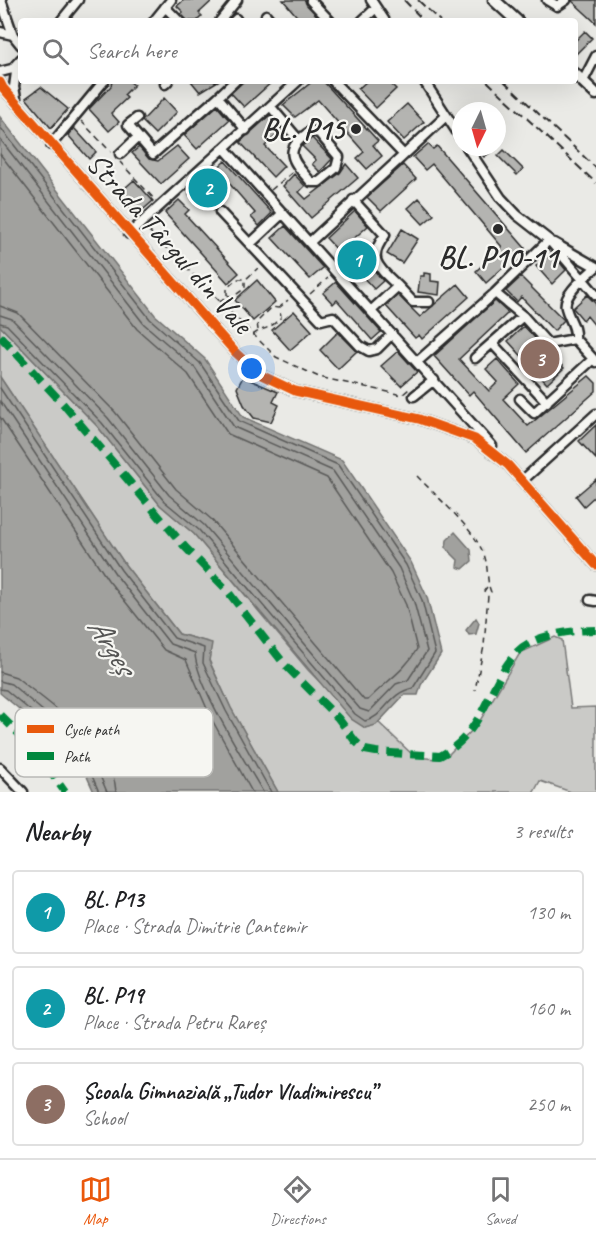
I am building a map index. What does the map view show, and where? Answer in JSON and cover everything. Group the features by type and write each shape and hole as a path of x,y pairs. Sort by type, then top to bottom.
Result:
{"main road":[{"path":"494,0 514,18"},
{"path":"579,78 596,94"}],"street":[{"path":"1,0 18,40"},
{"path":"63,18 78,0"},
{"path":"222,18 237,0"},
{"path":"547,0 557,6 566,0"},
{"path":"311,2 327,18"},
{"path":"156,18 168,4 177,18"},
{"path":"364,18 374,4 383,18"},
{"path":"0,24 4,11"},
{"path":"0,32 18,40"},
{"path":"579,78 596,56"},
{"path":"0,72 12,69 18,62"},
{"path":"17,105 14,87 18,69"},
{"name":"Strada Târgul din Vale","path":"0,82 17,105 129,234 236,353 259,374 296,391 419,419 462,433 488,448 507,465 596,565"},
{"path":"51,145 102,84"},
{"path":"137,118 128,126 153,154 233,84"},
{"path":"129,234 295,84"},
{"path":"336,84 403,154"},
{"path":"425,84 452,125"},
{"path":"218,97 246,130"},
{"path":"271,107 298,139"},
{"path":"310,242 446,116"},
{"path":"311,131 318,133 339,157 336,168 319,183 311,182 292,159 292,150 298,139 311,131"},
{"path":"120,154 138,137"},
{"path":"225,149 372,310 507,465"},
{"path":"473,156 501,198 517,215 549,240 596,267 567,297 566,304 574,323 575,339 595,361 534,413 520,399"},
{"path":"353,200 385,235 376,246 377,266 413,302 429,302"},
{"path":"220,212 321,320 333,317 360,346 369,351 376,349 392,334"},
{"path":"250,244 283,213"},
{"path":"549,240 596,295"},
{"path":"417,362 495,293 549,240"},
{"path":"372,310 398,286"},
{"path":"495,293 523,316 548,344 575,339"},
{"path":"475,358 523,316"},
{"path":"492,343 547,402"},
{"path":"413,392 434,380"},
{"path":"522,482 596,414"},
{"path":"0,768 23,792"}],"path":[{"path":"266,194 298,167"},
{"path":"141,223 219,303 276,357 319,377 402,395 413,392"},
{"path":"219,303 227,295 237,295 245,288 245,280 258,268"},
{"path":"303,300 336,271"},
{"path":"227,295 227,288 237,279 245,280"},
{"path":"258,330 257,321 272,307 279,308 288,300"},
{"path":"252,335 258,330 267,330 277,321 280,317 279,308"},
{"path":"417,476 479,546 485,560 487,587 484,591 488,595"},
{"path":"475,690 484,646 488,595 491,592 487,587"}],"shaded area":[{"path":"0,326 98,427 160,505 194,534 308,670 365,728 378,722 415,757 437,759 448,755 478,724 520,653 555,637 562,640 571,708 596,707 596,792 571,792 540,781 534,792 278,792 231,708 209,660 211,643 179,634 126,566 0,377"}],"water":[{"path":"0,117 155,315 205,359 243,417 342,460 411,562 427,597 441,654 421,685 418,695 404,695 376,725 365,728 351,719 194,534 160,505 98,427 0,326"},
{"name":"Argeș","path":"0,377 126,566 179,634 212,643 209,661 231,708 278,792 94,792 87,777 213,777 213,708 18,708 0,693"},
{"path":"455,532 471,550 472,561 463,569 457,567 458,560 446,548 447,540"},
{"path":"476,618 479,623 476,634 469,635 466,630"}],"building":[{"path":"184,0 213,0 199,13 202,16 200,18 185,18 177,6"},
{"path":"283,0 305,0 318,17 298,18"},
{"path":"596,0 596,23 572,1"},
{"path":"585,31 592,38 578,52 578,38"},
{"path":"111,84 134,85 124,95 127,98 111,113 119,122 109,131 89,109"},
{"path":"193,84 213,84 200,92"},
{"path":"241,84 270,84 244,107 231,93"},
{"name":"BL. P15","path":"309,84 326,84 378,141 373,145 382,156 367,169 357,158 364,152 318,100 295,117 283,105"},
{"path":"364,84 391,84 396,89 376,108 358,89"},
{"path":"41,87 68,109 51,128 26,98"},
{"path":"164,98 177,112 155,134 142,121"},
{"path":"407,104 424,122 404,140 387,122"},
{"path":"217,106 229,120 197,149 184,135"},
{"path":"270,115 282,130 265,146 284,166 273,177 240,142"},
{"path":"74,128 96,152 89,159 68,135"},
{"path":"312,138 332,159 320,172 312,164 316,160 302,146"},
{"name":"BL. P10-11","path":"428,144 433,149 437,146 525,248 486,283 476,271 502,247 432,164 425,170 413,157"},
{"path":"177,146 189,159 161,184 132,153 139,147 149,159 158,161"},
{"path":"506,152 523,169 517,175 498,156 506,156"},
{"path":"225,161 272,213 259,226 251,217 255,213 228,182 200,206 189,194"},
{"path":"346,164 358,178 311,218 283,186 294,174 305,186 299,192 306,199 340,173"},
{"path":"403,165 416,179 381,211 367,197"},
{"path":"134,180 153,201 137,215 118,194"},
{"path":"419,198 434,215 423,224 408,208"},
{"path":"179,200 189,210 185,214 239,273 228,283 165,213"},
{"path":"355,211 368,226 351,241 383,281 374,289 326,238"},
{"path":"285,226 323,268 310,279 272,238"},
{"path":"402,229 418,239 402,263 387,254"},
{"path":"552,253 566,270 552,284 536,266"},
{"path":"424,273 431,274 431,281 440,282 439,295 418,292 420,276 424,276"},
{"path":"521,277 564,320 554,331 521,297 517,302 506,291"},
{"path":"257,280 275,302 253,321 235,300"},
{"path":"336,282 381,332 372,340 337,300 333,304 323,293"},
{"path":"458,284 469,297 422,339 419,335 415,338 386,306 398,295 420,317"},
{"path":"587,295 596,304 596,327 587,316 583,320 573,308"},
{"path":"495,301 508,313 459,359 489,391 498,382 486,369 497,359 519,384 503,399 528,426 589,376 596,383 596,391 526,453 473,391 469,395 434,356"},
{"path":"294,311 312,331 290,350 272,330"},
{"path":"524,326 564,368 547,384 508,341"},
{"path":"338,332 357,351 338,369 320,350"},
{"path":"398,351 417,372 401,386 381,366"},
{"path":"243,377 278,392 273,402 279,405 271,422 254,418 244,405 237,388"},
{"path":"596,425 596,459 579,441"},
{"path":"596,479 596,495 584,506 576,496"}],"railway":[{"path":"404,0 421,18"},
{"path":"418,0 437,18"},
{"path":"490,84 596,183"},
{"path":"507,84 596,168"}],"marked path":[{"path":"0,336 64,405 185,547 225,588 285,665 338,718 355,741 365,750 440,756 467,735 507,665 524,646 554,635 596,630"},
{"path":"0,715 15,730"},
{"path":"54,777 65,792"}],"cycle path":[{"path":"0,82 236,353 259,374 295,391 419,419 475,439 508,465 596,565"}],"place":[{"name":"BL. P15","path":"356,129"},
{"name":"BL. P19","path":"208,188"},
{"name":"BL. P10-11","path":"498,229"},
{"name":"BL. P13","path":"357,260"},
{"name":"Școala Gimnazială „Tudor Vladimirescu”","path":"540,359"}]}
